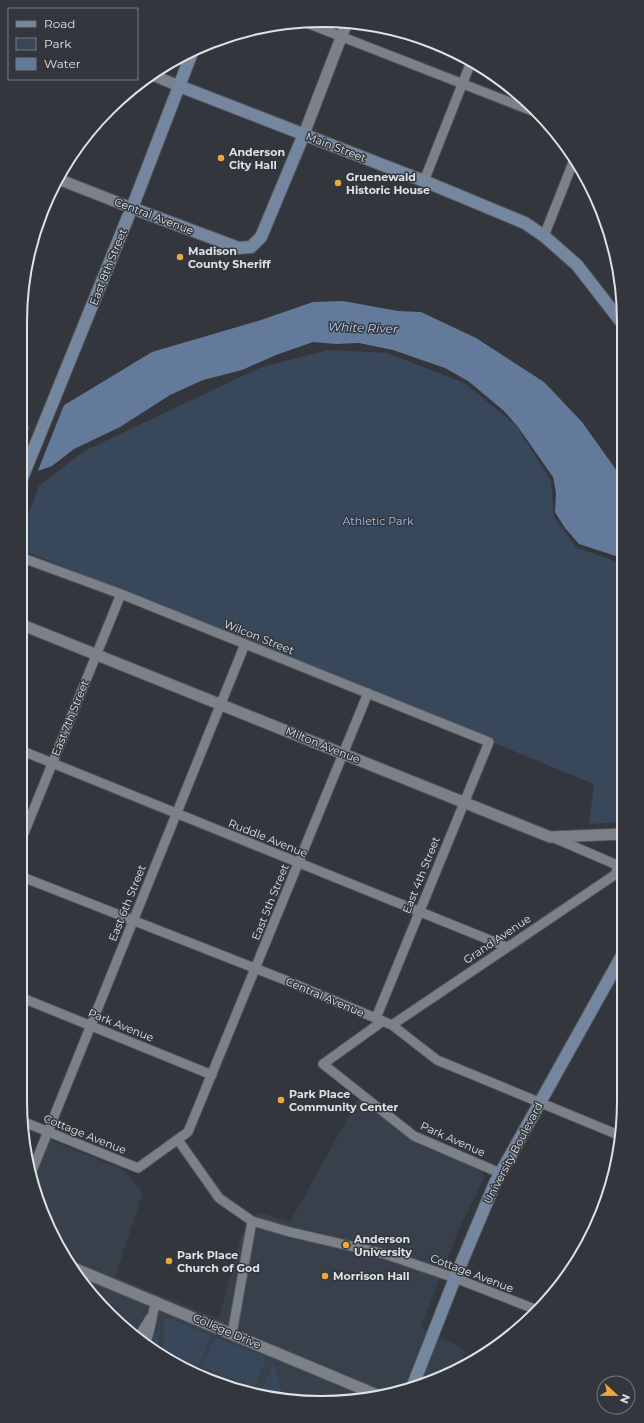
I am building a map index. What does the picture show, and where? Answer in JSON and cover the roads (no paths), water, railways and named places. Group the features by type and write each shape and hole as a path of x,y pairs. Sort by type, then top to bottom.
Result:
{"main road":[{"name":"East 8th Street","path":"27,466 130,213 190,58"},
{"name":"Main Street","path":"179,86 424,181 525,223 544,236 578,265 617,316"},
{"name":"Central Avenue","path":"130,213 239,248 251,247 261,237 304,134"},
{"name":"University Boulevard","path":"415,1381 455,1278 500,1173 617,964"}],"street":[{"path":"317,27 526,109"},
{"path":"304,134 345,28"},
{"path":"424,181 469,67"},
{"name":"Main Street","path":"158,77 179,86"},
{"path":"544,236 572,166"},
{"name":"Central Avenue","path":"63,181 130,213"},
{"name":"Wilcon Street","path":"27,560 121,594 489,742"},
{"name":"East 7th Street","path":"27,826 121,594"},
{"name":"Milton Avenue","path":"27,627 550,836 617,865 616,874"},
{"name":"East 6th Street","path":"34,1165 245,644"},
{"name":"East 5th Street","path":"138,1168 188,1132 368,693"},
{"name":"East 4th Street","path":"379,1020 419,912 489,742"},
{"name":"Ruddle Avenue","path":"27,753 507,947"},
{"path":"550,836 617,834"},
{"name":"Grand Avenue","path":"392,1024 616,874"},
{"name":"Central Avenue","path":"27,879 255,968 379,1020 392,1024 437,1060 615,1133"},
{"name":"Park Avenue","path":"27,1001 91,1025 212,1075"},
{"name":"Park Avenue","path":"379,1020 323,1064 414,1136 500,1173"},
{"name":"Cottage Avenue","path":"28,1124 138,1168"},
{"name":"Cottage Avenue","path":"178,1140 218,1198 252,1221 290,1232 386,1254 455,1278 533,1308"},
{"path":"232,1334 252,1221"},
{"name":"College Drive","path":"81,1271 156,1301 369,1392"},
{"path":"140,1334 151,1316 156,1301"},
{"path":"147,1339 150,1331 151,1316"}],"water":[{"name":"White River","path":"343,301 398,311 421,312 476,338 544,382 582,422 617,471 617,556 579,544 565,528 555,512 556,493 553,477 518,427 504,411 468,381 445,368 393,350 359,343 336,344 313,342 276,355 242,370 203,380 170,395 120,427 74,449 52,466 27,475 27,427 152,352 258,321 313,302"}],"place":[{"name":"Anderson City Hall","path":"221,158"},
{"name":"Gruenewald Historic House","path":"338,183"},
{"name":"Madison County Sheriff","path":"180,257"},
{"name":"Park Place Community Center","path":"281,1100"},
{"name":"Anderson University","path":"346,1245"},
{"name":"Park Place Church of God","path":"169,1261"},
{"name":"Morrison Hall","path":"325,1276"}],"park label":[{"name":"Athletic Park","path":"378,521"}]}
